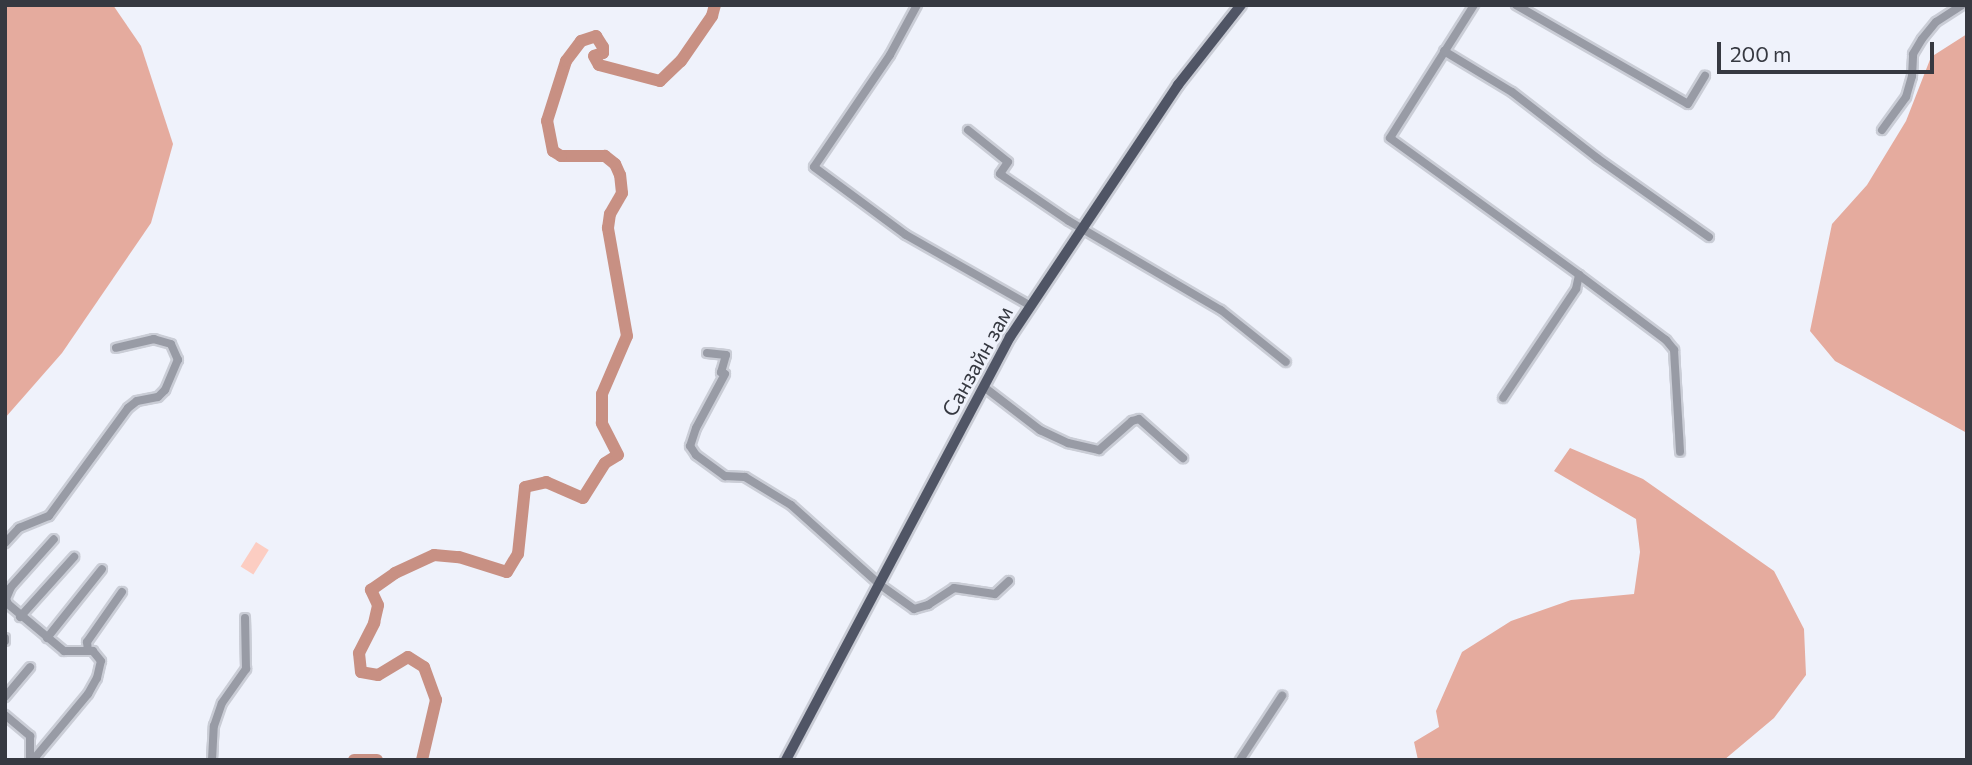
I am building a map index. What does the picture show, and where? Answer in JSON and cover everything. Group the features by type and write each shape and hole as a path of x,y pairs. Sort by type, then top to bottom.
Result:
{"main road":[{"name":"Санзайн зам","path":"786,760 984,387 1031,306 1178,85 1238,6"}],"street":[{"path":"917,5 890,55 814,167 906,235 1031,306"},
{"path":"1474,5 1390,138 1666,340 1674,350 1680,452"},
{"path":"1516,5 1688,104 1705,76"},
{"path":"1882,130 1906,97 1912,76 1913,54 1922,39 1936,22 1962,5"},
{"path":"1444,51 1513,92 1597,158 1709,237"},
{"path":"968,130 1008,162 1000,174 1069,221 1221,310 1286,362"},
{"path":"1503,398 1576,289 1579,275"},
{"path":"5,543 19,528 48,516 128,408 137,401 158,397 165,390 178,360 171,344 154,339 116,348"},
{"path":"707,354 726,355 721,373 725,374 712,392 696,428 690,446 692,452 725,475 746,477 791,505 879,584 914,608 928,605 954,588 995,594 1009,581"},
{"path":"984,387 1040,430 1068,443 1099,450 1132,421 1139,419 1183,458"},
{"path":"32,760 77,710 97,678 101,661 96,652 67,652 20,617 8,604 7,594 30,562 54,539"},
{"path":"20,617 74,557"},
{"path":"47,638 103,569"},
{"path":"88,651 87,642 122,592"},
{"path":"212,760 214,726 222,703 246,669 245,618"},
{"path":"5,697 30,667"},
{"path":"1240,760 1282,696"},
{"path":"5,715 30,736 32,760"}],"shaded area":[{"path":"5,5 113,5 141,46 173,144 151,223 62,353 5,418"},
{"path":"1967,34 1967,433 1835,361 1810,331 1832,224 1867,185 1906,121 1931,57"},
{"path":"1570,448 1643,479 1774,571 1804,629 1806,675 1774,718 1724,760 1418,760 1414,742 1439,727 1436,711 1462,652 1511,621 1571,600 1634,594 1640,552 1636,519 1554,471"},
{"path":"256,542 269,550 253,575 241,567"}],"waterway":[{"path":"422,760 436,700 424,667 408,657 378,675 361,672 359,653 374,623 378,605 371,590 395,573 434,555 459,557 507,572 518,554 525,487 546,482 583,498 605,463 618,455 602,423 602,394 627,336 608,228 610,214 622,193 620,175 615,164 605,156 561,156 553,151 547,121 566,61 581,41 596,36 603,47 603,53 594,56 599,65 660,81 681,61 712,16 715,5"},
{"path":"354,760 377,760"}]}
